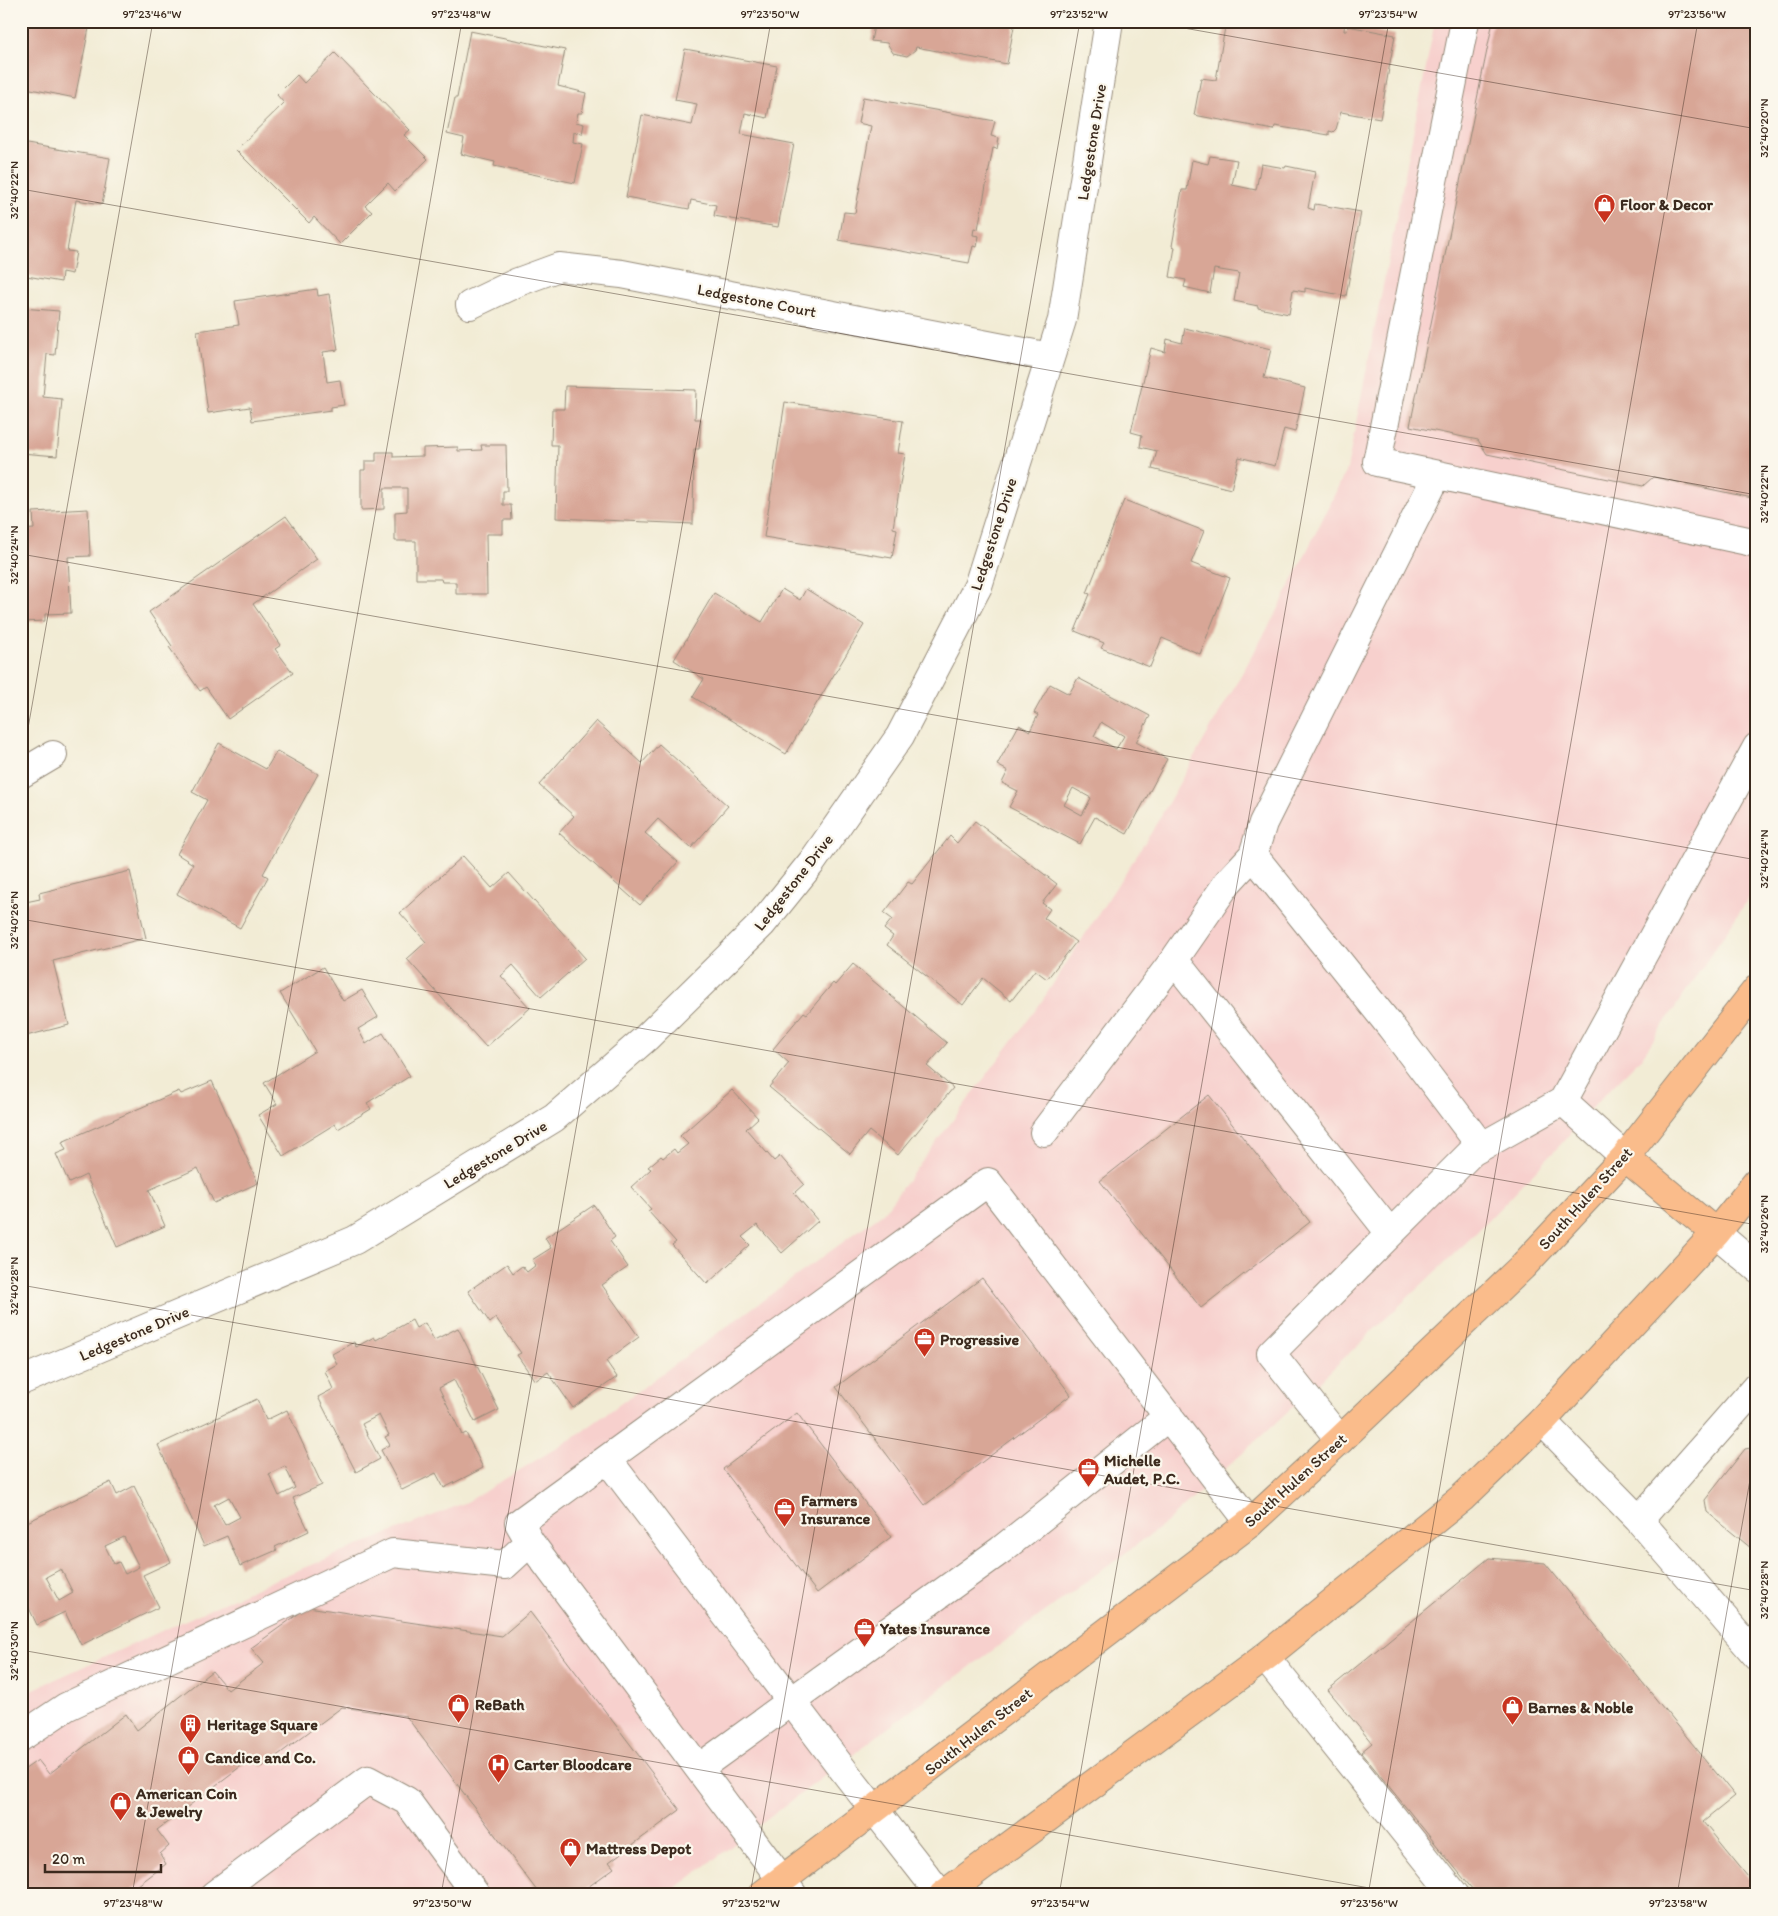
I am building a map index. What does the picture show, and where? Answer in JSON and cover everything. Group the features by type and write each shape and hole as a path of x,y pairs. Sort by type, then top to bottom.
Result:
{"main road":[{"name":"South Hulen Street","path":"779,1890 875,1810 1250,1523 1522,1267 1624,1157 1757,989"},
{"path":"1624,1157 1716,1233"},
{"path":"942,1895 1265,1657 1463,1497 1542,1421 1716,1233 1757,1182"}],"street":[{"name":"Ledgestone Drive","path":"21,1381 354,1240 554,1118 646,1038 762,924 812,862 900,736 978,586 1062,320 1109,21"},
{"path":"1465,21 1377,462 1757,543"},
{"name":"Ledgestone Court","path":"470,305 518,282 559,266 622,274 1050,357"},
{"path":"1044,1132 1174,960 1228,882 1253,855 1264,823 1437,475"},
{"path":"1340,1440 1271,1353 1472,1152 1563,1101 1757,746"},
{"path":"21,774 53,755"},
{"path":"1253,855 1385,1020 1481,1146"},
{"path":"1174,960 1390,1233"},
{"path":"1563,1101 1624,1157"},
{"path":"779,1890 698,1768 530,1542 519,1523 988,1182 1250,1523"},
{"path":"1716,1233 1757,1268"},
{"path":"1639,1520 1757,1386"},
{"path":"698,1768 1001,1550 1169,1416"},
{"path":"1542,1421 1639,1520 1757,1656"},
{"path":"608,1460 942,1895"},
{"path":"21,1737 66,1707 393,1553 505,1565 530,1542"},
{"path":"1265,1657 1454,1895"},
{"path":"214,1895 368,1780 407,1801 476,1895"}],"shaded area":[{"path":"1435,21 1757,21 1757,886 1641,1058 1594,1105 1561,1144 1473,1236 1270,1428 1166,1523 921,1703 667,1895 21,1895 21,1695 276,1579 467,1502 576,1436 883,1213 1040,1004 1151,833 1278,610 1347,469"}],"building":[{"path":"21,21 109,21 108,26 90,23 75,98 21,87"},
{"path":"875,21 1015,21 1007,64 916,47 907,56 893,53 887,43 871,41"},
{"path":"1210,21 1345,21 1344,31 1347,31 1348,26 1395,35 1380,119 1341,112 1336,129 1333,132 1329,131 1329,135 1275,126 1274,130 1194,115 1201,78 1216,80 1225,27 1209,24"},
{"name":"Floor & Decor","path":"1493,21 1757,21 1757,499 1653,477 1643,486 1487,454 1478,440 1410,426"},
{"path":"470,31 565,50 558,86 586,93 582,113 578,113 576,122 584,124 582,134 574,132 573,142 583,144 575,183 494,166 495,162 461,154 464,138 447,134 455,98 457,98"},
{"path":"685,49 777,66 767,118 745,113 741,134 794,144 778,227 714,216 716,205 691,200 689,209 626,197 642,115 692,125 697,104 675,100"},
{"path":"335,53 410,130 404,135 428,159 395,191 388,183 365,206 372,212 340,244 314,217 309,223 236,150 284,103 277,95 297,75 304,83"},
{"path":"863,97 995,121 991,136 999,138 997,149 993,148 978,229 974,228 973,235 979,236 977,247 973,246 969,263 839,240 844,212 855,213 871,126 858,123"},
{"path":"21,143 110,158 102,204 76,200 67,251 76,252 72,274 62,272 61,282 21,275"},
{"path":"1210,156 1237,160 1232,185 1256,190 1261,164 1285,168 1286,166 1315,172 1308,208 1314,210 1315,204 1361,212 1346,296 1305,288 1305,292 1293,290 1289,314 1234,301 1239,273 1214,269 1210,293 1184,287 1186,280 1170,277 1175,247 1172,246 1182,190 1187,190 1192,160 1208,164"},
{"path":"317,289 318,296 329,294 338,350 323,352 327,382 340,380 344,405 331,407 331,410 252,421 250,407 208,413 197,331 239,325 235,301"},
{"path":"21,308 59,311 55,355 47,354 43,397 62,399 57,456 21,453"},
{"path":"1185,328 1271,349 1264,378 1305,388 1295,432 1284,429 1275,466 1239,457 1231,489 1152,469 1157,451 1140,447 1142,435 1131,432 1151,348 1165,352 1167,339 1182,343"},
{"path":"565,386 696,390 695,419 701,419 699,449 694,449 693,524 556,518 558,445 551,445 552,409 564,409"},
{"path":"785,402 903,421 898,453 905,454 893,528 897,529 892,558 764,537"},
{"path":"481,445 506,445 507,491 503,491 503,505 511,505 512,520 503,520 503,534 486,534 487,594 456,594 456,582 442,582 441,579 416,579 416,541 395,541 395,512 407,511 407,488 384,488 384,509 361,510 361,470 365,470 365,461 376,461 376,452 393,452 393,457 423,456 423,448 458,447 458,451 482,450"},
{"path":"1124,500 1204,531 1191,563 1230,578 1200,654 1162,638 1150,667 1101,648 1104,643 1075,631 1090,594 1087,593"},
{"path":"88,509 90,556 68,557 71,613 45,614 45,621 21,622 21,530 34,529 33,512"},
{"path":"286,516 317,559 253,604 281,645 275,649 293,673 228,719 206,687 200,691 169,647 172,646 149,612"},
{"path":"782,589 800,600 806,589 864,625 786,754 693,697 704,679 674,660 714,593 762,622"},
{"path":"1078,678 1150,716 1136,742 1167,759 1127,834 1095,817 1080,844 1009,807 1018,791 1002,783 1008,771 997,765 1019,725 1030,731 1038,715 1034,713 1050,684 1069,694","holes":["1101,722 1124,736 1116,749 1094,736","1073,788 1091,798 1082,815 1064,805"]},
{"path":"596,721 642,763 659,744 728,806 691,848 658,819 645,833 678,862 640,905 559,833 574,816 539,785"},
{"path":"219,743 266,769 277,751 318,774 263,874 268,877 240,928 177,894 193,864 177,854 207,800 192,792"},
{"path":"975,821 1057,884 1042,903 1050,909 1044,918 1076,942 1047,979 1035,970 1011,1001 983,978 963,1005 887,945 893,936 884,929 892,919 884,913 908,882 912,884 950,836 957,843"},
{"path":"463,856 492,888 509,873 585,958 541,997 513,965 501,976 530,1008 486,1047 407,959 426,942 400,913"},
{"path":"130,871 146,938 53,961 69,1025 22,1037 21,903 40,899 39,893"},
{"path":"853,964 947,1043 927,1066 953,1088 898,1155 869,1131 850,1154 769,1087 789,1063 773,1049 804,1012 807,1014 833,983 835,985"},
{"path":"323,967 343,1001 362,990 378,1017 358,1029 366,1044 383,1033 410,1076 367,1103 371,1109 338,1129 335,1124 283,1156 258,1115 277,1104 264,1083 315,1051 280,993"},
{"path":"212,1081 258,1183 214,1203 198,1168 149,1190 165,1226 117,1247 86,1175 69,1183 56,1154 66,1150 62,1142 179,1091 181,1094"},
{"path":"732,1090 758,1118 746,1129 774,1161 780,1156 804,1184 794,1193 818,1221 782,1253 757,1225 742,1237 750,1245 707,1284 672,1245 676,1242 648,1211 651,1209 631,1187 651,1169 648,1167 661,1156 663,1158 674,1149 677,1153 688,1144 680,1136"},
{"path":"1209,1095 1310,1222 1201,1308 1100,1181"},
{"path":"594,1205 615,1237 610,1241 628,1267 602,1285 639,1337 606,1361 617,1377 573,1408 548,1372 535,1381 517,1355 521,1353 496,1318 490,1323 468,1291 507,1264 513,1273 522,1266 527,1272 536,1265 532,1260 551,1248 545,1238"},
{"path":"982,1278 1071,1395 925,1505 836,1387"},
{"path":"412,1320 416,1328 425,1323 434,1340 458,1328 499,1410 475,1422 454,1380 439,1388 462,1435 466,1433 483,1468 444,1488 436,1473 402,1490 381,1450 390,1445 385,1437 389,1435 379,1415 362,1424 380,1459 356,1472 318,1397 333,1389 325,1371 337,1364 332,1354 354,1342 356,1347 374,1337 376,1340"},
{"path":"257,1399 266,1420 287,1410 322,1485 293,1498 309,1531 275,1547 277,1550 240,1566 227,1536 204,1546 158,1445","holes":["285,1466 295,1488 279,1496 269,1474","229,1497 240,1517 225,1525 214,1505"]},
{"path":"797,1413 891,1537 817,1593 723,1469"},
{"path":"1757,1447 1757,1553 1707,1512 1705,1500 1745,1449"},
{"path":"111,1482 117,1495 134,1486 171,1562 143,1575 159,1607 81,1645 65,1612 37,1625 21,1591 21,1525","holes":["124,1537 139,1567 125,1574 119,1562 114,1564 105,1546","61,1569 73,1593 59,1601 46,1577"]},
{"path":"1489,1558 1545,1563 1735,1796 1703,1822 1757,1888 1757,1895 1511,1895 1508,1890 1503,1895 1477,1895 1361,1752 1372,1743 1328,1690"},
{"name":"Heritage Square","path":"308,1607 502,1636 530,1612 680,1810 609,1862 614,1868 577,1895 568,1895 562,1887 552,1895 540,1895 406,1716 342,1707 262,1767 253,1757 157,1830 169,1846 160,1854 166,1864 125,1895 21,1895 21,1772 38,1760 49,1774 126,1714 137,1730 212,1671 228,1690 264,1663 251,1648"}],"place":[{"name":"Floor & Decor","path":"1604,223"},
{"name":"Progressive","path":"924,1358"},
{"name":"Michelle Audet, P.C.","path":"1088,1488"},
{"name":"Farmers Insurance","path":"785,1528"},
{"name":"Yates Insurance","path":"864,1647"},
{"name":"ReBath","path":"459,1723"},
{"name":"Barnes & Noble","path":"1512,1726"},
{"name":"Heritage Square","path":"191,1743"},
{"name":"Candice and Co.","path":"189,1776"},
{"name":"Carter Bloodcare","path":"498,1783"},
{"name":"American Coin & Jewelry","path":"120,1821"},
{"name":"Mattress Depot","path":"570,1867"}]}
